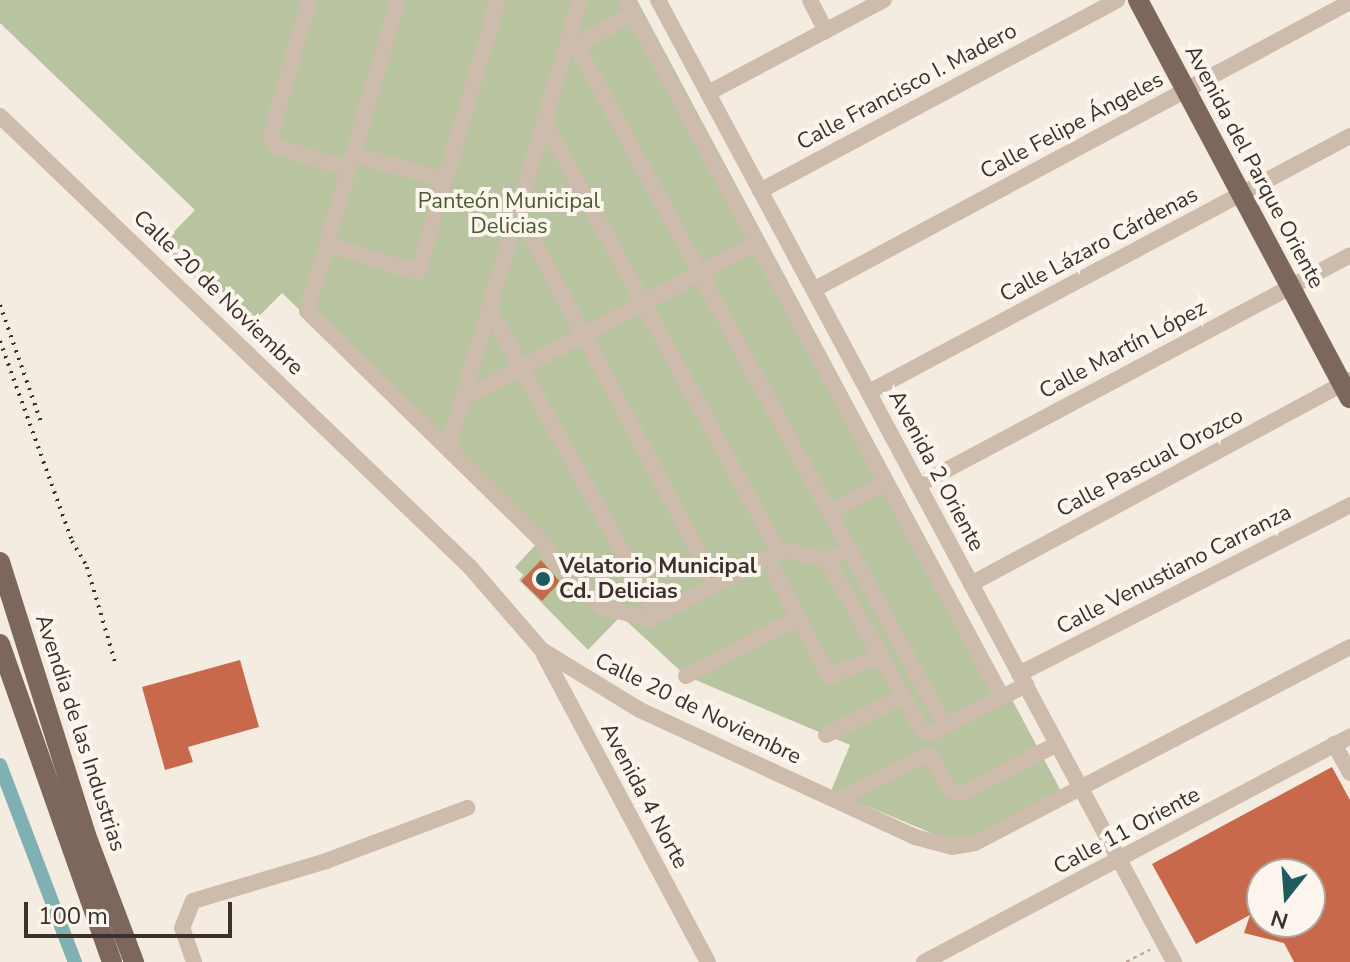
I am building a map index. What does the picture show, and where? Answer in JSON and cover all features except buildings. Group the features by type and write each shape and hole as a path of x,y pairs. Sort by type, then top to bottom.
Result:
{"main road":[{"name":"Avenida del Parque Oriente","path":"1138,0 1241,195 1348,387"},
{"name":"Avendia de las Industrias","path":"0,562 86,835 134,962"},
{"name":"Avendia de las Industrias","path":"0,644 112,962"}],"street":[{"path":"309,0 270,138 278,147 445,180"},
{"path":"398,0 307,311 448,448 602,607 649,619 779,552 827,560 850,549"},
{"path":"327,245 418,272 498,0"},
{"path":"448,448 544,121 574,39 580,0"},
{"name":"Avenida 2 Oriente","path":"658,0 1174,962"},
{"path":"810,0 826,31"},
{"path":"708,93 884,0"},
{"name":"Calle Francisco I. Madero","path":"760,191 1117,0"},
{"name":"Calle Felipe Ángeles","path":"815,289 1350,2"},
{"path":"574,39 629,7 1002,697"},
{"path":"574,39 945,726 922,731 827,560"},
{"name":"Calle 20 de Noviembre","path":"0,116 470,567 542,650 640,710 915,837 962,847 1350,647"},
{"path":"544,121 779,552"},
{"name":"Calle Lázaro Cárdenas","path":"869,392 1350,136"},
{"path":"518,211 716,585"},
{"path":"462,399 757,243"},
{"name":"Calle Martín López","path":"918,485 1350,255"},
{"path":"489,309 657,615"},
{"name":"Calle Pascual Orozco","path":"971,584 1348,387"},
{"path":"830,512 886,483"},
{"name":"Calle Venustiano Carranza","path":"945,726 1002,697 1022,679 1350,505"},
{"path":"774,572 829,676 881,656"},
{"path":"686,676 797,618"},
{"name":"Avenida 4 Norte","path":"542,650 708,962"},
{"path":"826,735 903,696"},
{"name":"Calle 11 Oriente","path":"924,962 1350,736"},
{"path":"1334,744 1350,773"},
{"path":"837,800 923,756 931,757 951,791 961,794 1055,745"},
{"path":"194,962 182,928 193,901 326,861 467,808"}],"path":[{"path":"1126,962 1163,943"}],"green space":[{"name":"Panteón Municipal Delicias","path":"0,0 637,0 1061,791 960,845 831,791 850,745 686,676 621,616 588,650 519,580 523,575 515,567 540,540 282,293 247,328 161,245 195,210 0,23"}],"waterway":[{"path":"0,765 75,962"}],"railway":[{"path":"0,305 41,422"},
{"path":"0,341 72,541 87,567 115,662"}],"place":[{"name":"Velatorio Municipal Cd. Delicias","path":"543,579"}]}
